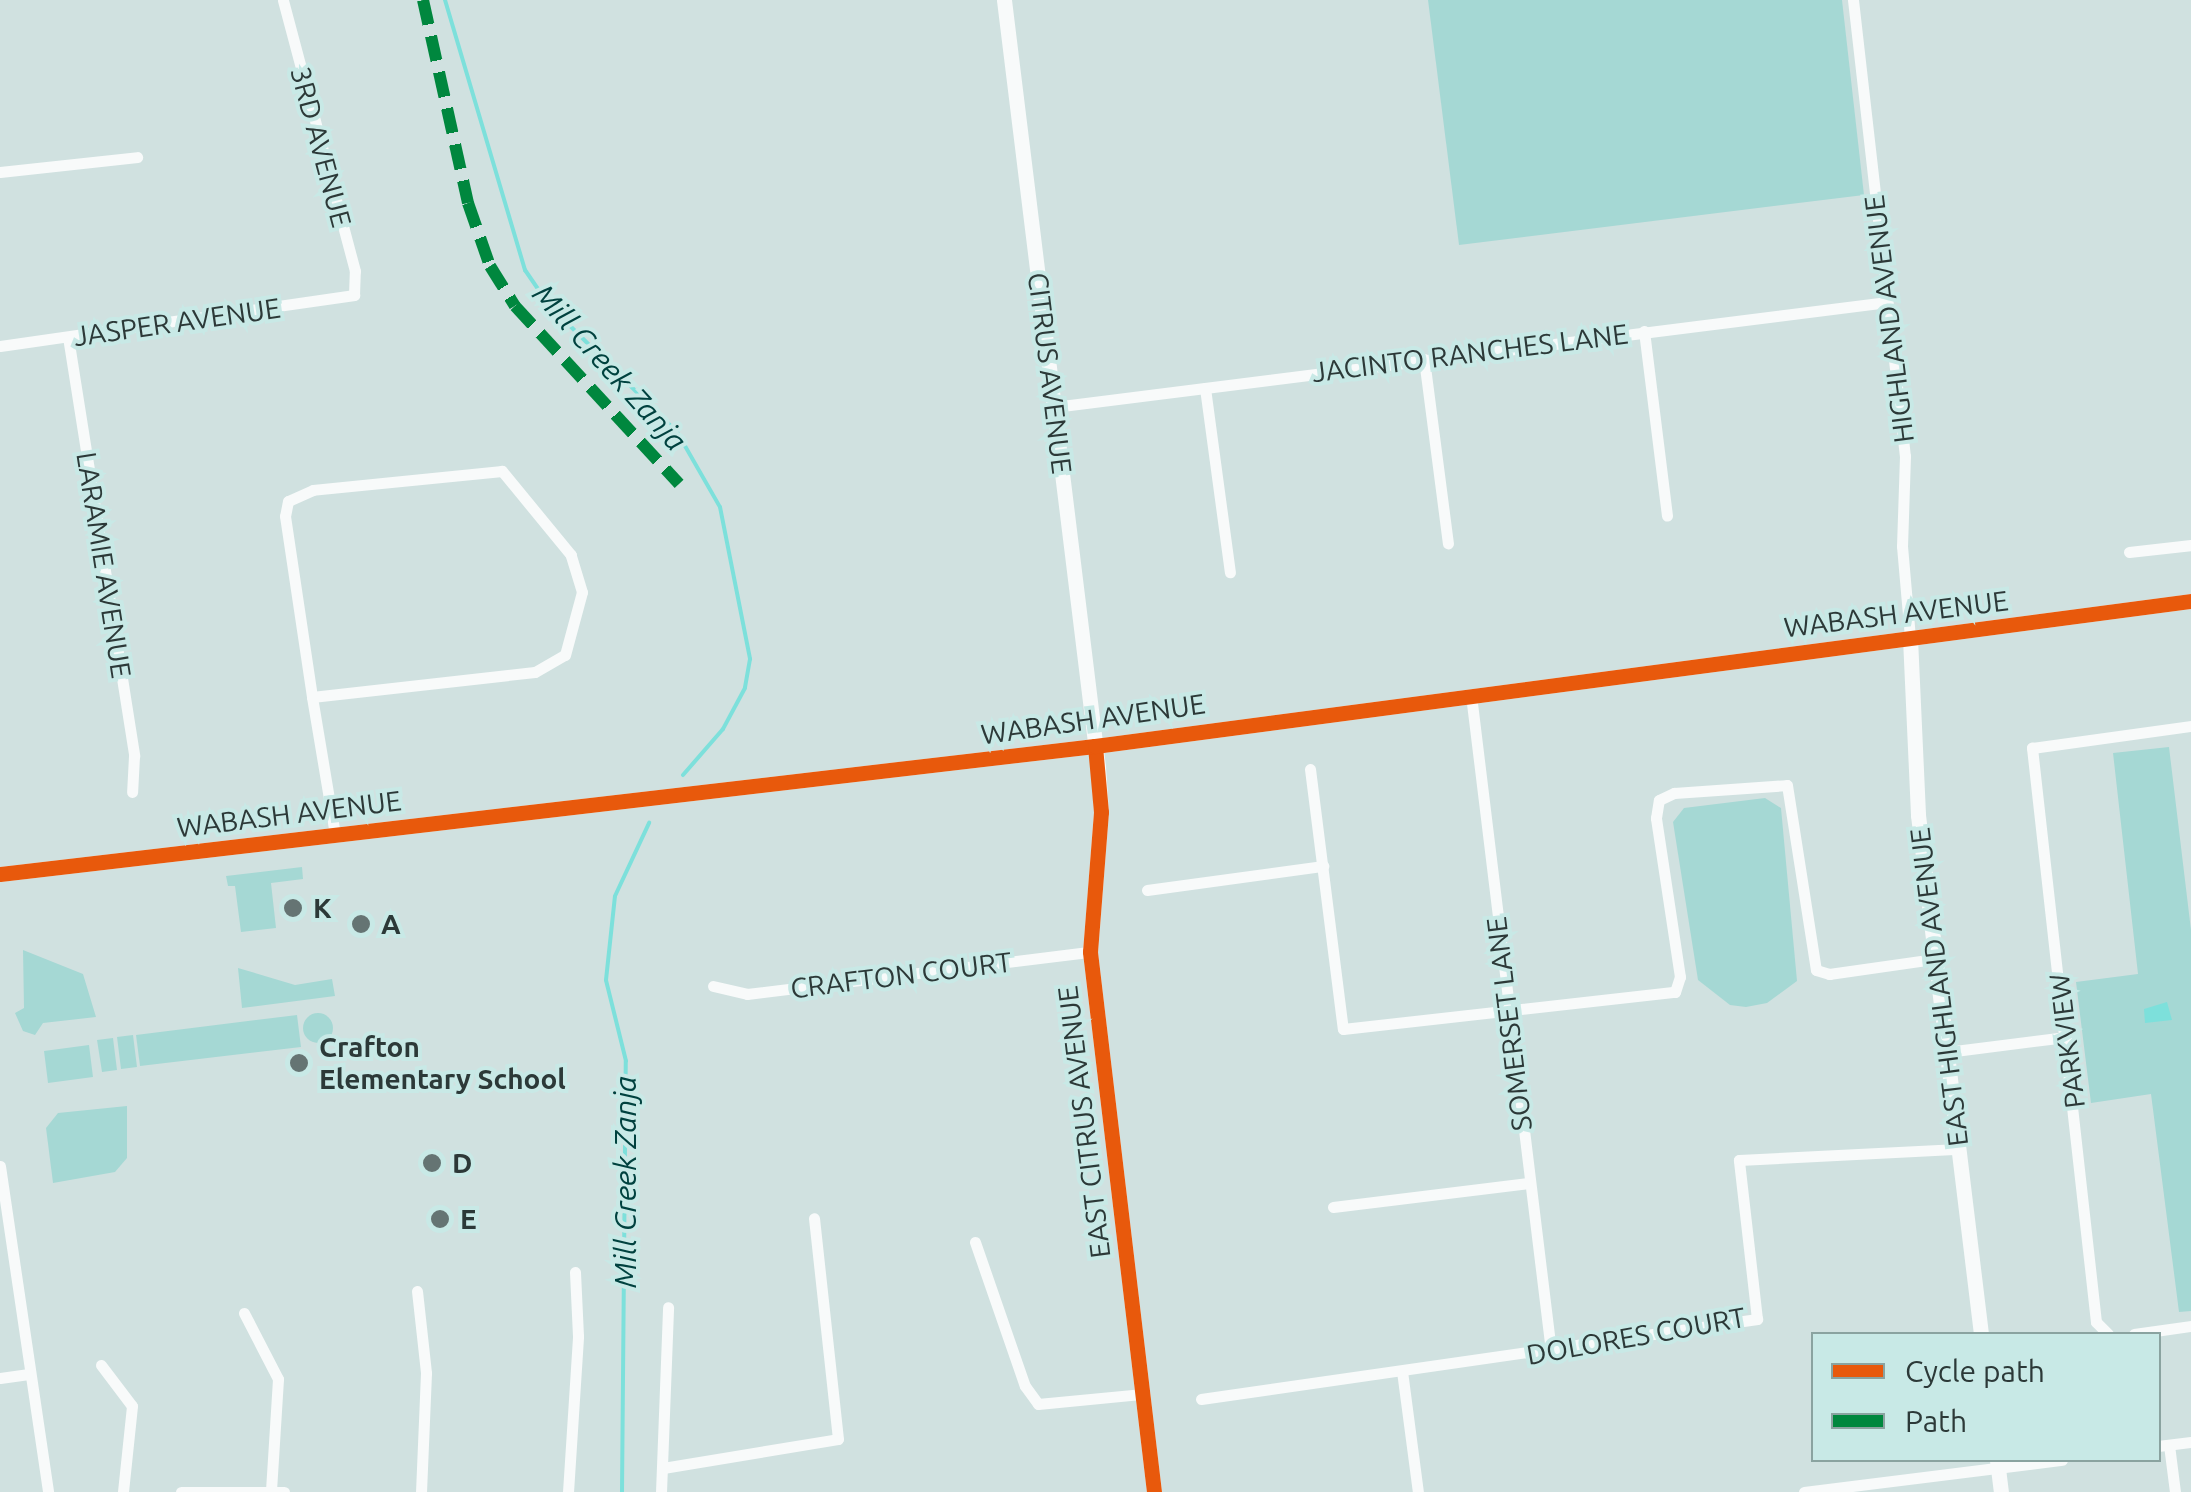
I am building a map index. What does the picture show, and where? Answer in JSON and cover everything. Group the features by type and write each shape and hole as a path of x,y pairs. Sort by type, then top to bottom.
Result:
{"street":[{"name":"3RD AVENUE","path":"283,0 355,271 354,295"},
{"name":"CITRUS AVENUE","path":"1004,0 1095,746"},
{"name":"HIGHLAND AVENUE","path":"1853,0 1905,456 1902,546 1910,638"},
{"path":"0,172 136,156"},
{"name":"JASPER AVENUE","path":"0,346 354,295"},
{"name":"JACINTO RANCHES LANE","path":"1054,406 1887,302"},
{"path":"1644,331 1668,516"},
{"name":"LARAMIE AVENUE","path":"68,338 134,756 132,792"},
{"path":"1424,359 1448,542"},
{"path":"1205,388 1230,572"},
{"path":"312,697 546,670 565,655 582,592 571,556 502,471 314,490 288,500 312,697 335,834"},
{"path":"2129,552 2191,544"},
{"name":"WABASH AVENUE","path":"0,874 1095,746 2191,601"},
{"name":"EAST HIGHLAND AVENUE","path":"1910,638 1918,815 1982,1332"},
{"name":"SOMERSET LANE","path":"1470,696 1551,1352"},
{"name":"PARKVIEW","path":"2104,1332 2096,1322 2032,748 2191,726"},
{"name":"EAST CITRUS AVENUE","path":"1095,746 1101,812 1090,952 1154,1492"},
{"path":"1310,769 1343,1029 1506,1007 1661,998 1675,992 1680,977 1656,818 1659,800 1674,793 1788,786 1816,970 1829,974 1934,959"},
{"path":"1147,890 1323,866"},
{"name":"CRAFTON COURT","path":"713,986 747,994 1090,952"},
{"path":"1947,1052 2066,1037"},
{"name":"DOLORES COURT","path":"1202,1398 1551,1352 1757,1319 1739,1160 1959,1148"},
{"path":"0,1166 48,1492"},
{"path":"1333,1207 1529,1183"},
{"path":"663,1468 838,1439 814,1218"},
{"path":"975,1242 1026,1386 1038,1404 1141,1394"},
{"path":"568,1492 575,1272"},
{"path":"418,1290 426,1373 421,1492"},
{"path":"661,1492 668,1306"},
{"path":"181,1492 278,1490 278,1379 244,1313"},
{"path":"2148,1332 2191,1326"},
{"path":"101,1365 132,1406 123,1492"},
{"path":"1402,1370 1418,1492"},
{"path":"0,1378 29,1374"},
{"path":"2175,1492 2164,1446 2191,1442"},
{"path":"1804,1492 2030,1462"},
{"path":"1997,1464 2000,1492"}],"shaded area":[{"path":"1428,0 1842,0 1864,195 1459,245"},
{"path":"2169,747 2191,930 2191,1311 2179,1312 2151,1094 2091,1103 2076,982 2138,974 2113,753"},
{"path":"1765,798 1781,808 1797,981 1767,1003 1730,1005 1698,980 1673,822 1684,808"},
{"path":"302,867 303,879 271,883 276,928 241,932 235,886 228,886 226,876"},
{"path":"23,950 83,974 96,1017 43,1023 35,1035 23,1031 15,1013 24,1008"},
{"path":"238,968 295,985 332,979 335,996 242,1008"},
{"path":"318,1013 329,1017 333,1028 329,1039 318,1043 307,1039 303,1028 307,1017"},
{"path":"297,1015 301,1047 140,1066 136,1035"},
{"path":"133,1035 137,1067 121,1069 117,1037"},
{"path":"113,1038 117,1070 102,1072 97,1040"},
{"path":"89,1045 93,1077 48,1083 44,1051"},
{"path":"127,1106 127,1158 115,1172 53,1183 46,1128 58,1113"}],"water":[{"path":"2167,1002 2172,1020 2145,1023 2144,1009"}],"waterway":[{"name":"Mill Creek Zanja","path":"445,0 525,270 549,305 677,432 720,507 750,659 745,688 723,729 683,775"},
{"name":"Mill Creek Zanja","path":"622,1492 626,1061 606,980 615,896 649,823"}],"marked path":[{"path":"423,0 468,203 490,266 515,306 679,484"}],"cycle path":[{"path":"0,874 1095,746 2191,601"},
{"path":"1095,746 1101,812 1090,952 1154,1492"}],"place":[{"name":"K","path":"293,908"},
{"name":"A","path":"361,924"},
{"name":"Crafton Elementary School","path":"299,1063"},
{"name":"D","path":"432,1163"},
{"name":"E","path":"440,1219"}]}
